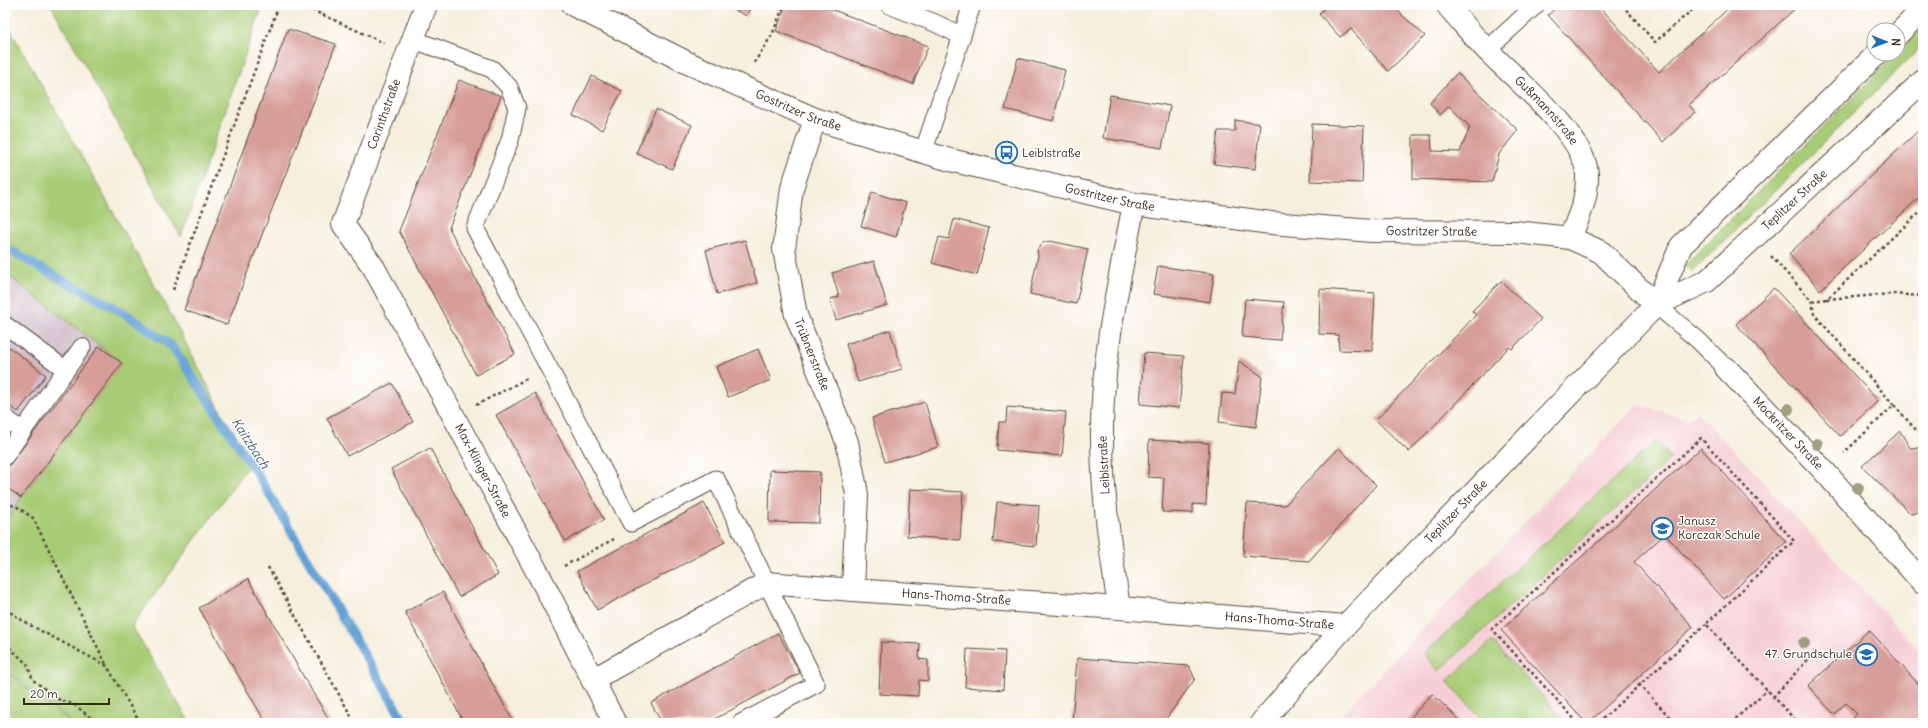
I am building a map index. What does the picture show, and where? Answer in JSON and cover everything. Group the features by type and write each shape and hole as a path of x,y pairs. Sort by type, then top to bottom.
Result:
{"street":[{"name":"Corinthstraße","path":"343,224 426,5"},
{"name":"Gostritzer Straße","path":"573,5 688,63 815,119 923,153 1002,174 1134,204 1271,223 1372,231 1515,232 1570,238 1602,252 1656,305"},
{"name":"Gußmannstraße","path":"1447,5 1487,50 1565,128 1580,149 1587,172 1586,198 1570,238"},
{"path":"1906,26 1923,9"},
{"name":"Teplitzer Straße","path":"1656,305 1681,246 1869,62"},
{"name":"Teplitzer Straße","path":"1261,723 1345,626 1656,305 1707,281 1923,81"},
{"name":"Trübnerstraße","path":"815,119 792,188 784,249 796,315 847,442 857,494 853,590"},
{"name":"Leiblstraße","path":"1119,608 1105,493 1102,438 1104,381 1110,328 1134,204"},
{"name":"Max-Klinger-Straße","path":"343,224 374,268 455,416 615,723"},
{"name":"Mockritzer Straße","path":"1726,368 1919,571"},
{"path":"592,680 766,583"},
{"name":"Hans-Thoma-Straße","path":"766,583 1119,608 1345,626"}],"lane":[{"path":"889,5 935,23 962,36"},
{"path":"923,153 972,5"},
{"path":"1487,50 1536,5"},
{"path":"412,39 492,69 509,87 517,108 510,140 475,228 631,523 716,479 816,684 741,723"},
{"name":"Mockritzer Straße","path":"1656,305 1698,340 1726,368"},
{"path":"5,325 66,370"},
{"path":"5,456 82,346"},
{"path":"5,418 22,431"}],"path":[{"path":"172,290 279,5"},
{"path":"301,5 362,33"},
{"path":"740,86 772,34 784,5"},
{"path":"1622,5 1655,42 1698,5"},
{"path":"1827,299 1923,209"},
{"path":"1754,238 1812,301 1814,314 1917,431 1923,431"},
{"path":"1812,301 1892,294 1923,296"},
{"path":"455,416 548,368"},
{"path":"1824,471 1894,405"},
{"path":"1578,723 1492,629 1701,438 1794,541 1598,723"},
{"path":"5,504 16,506 33,518 107,666 140,723"},
{"path":"541,579 626,532 631,523"},
{"path":"268,567 355,723"},
{"path":"5,609 28,624 107,666"},
{"path":"1706,624 1798,723"},
{"path":"5,644 28,664 33,680 58,699 75,705 97,723"},
{"path":"1774,697 1817,650"},
{"path":"1639,684 1675,723"},
{"path":"1731,723 1767,690"}],"shaded area":[{"path":"5,273 122,363 21,498 5,523"},
{"name":"Janusz Korczak Schule","path":"1637,405 1689,419 1697,411 1923,655 1923,723 1333,723"}],"green space":[{"path":"51,5 259,5 262,7 181,237"},
{"path":"5,20 171,315 249,465 132,626 190,723 74,723 5,669 5,523 21,498 122,363 5,273"},
{"path":"1923,27 1923,45 1906,62 1906,44"},
{"path":"1888,62 1906,62 1692,272 1685,265"},
{"path":"1656,441 1671,458 1439,671 1424,654"},
{"path":"1492,641 1567,723 1485,723 1447,681"},
{"path":"5,671 72,723 5,723"}],"building":[{"path":"724,5 751,5 747,16"},
{"path":"786,5 820,5 928,46 913,84 776,31"},
{"path":"1328,5 1391,5 1425,36 1388,71 1351,29 1340,37 1319,14"},
{"path":"1559,5 1598,5 1659,72 1732,5 1799,5 1689,105 1695,112 1663,142 1548,15"},
{"path":"288,29 336,44 227,325 184,310"},
{"path":"1018,58 1065,70 1053,121 1005,109"},
{"path":"1457,73 1518,130 1499,154 1492,182 1413,179 1413,135 1431,135 1432,151 1460,152 1470,127 1449,106 1440,115 1430,103"},
{"path":"592,76 622,91 602,130 573,115"},
{"path":"459,80 501,96 449,228 515,354 476,375 399,231"},
{"path":"1110,95 1170,106 1162,148 1103,138"},
{"path":"656,109 692,125 672,169 636,153"},
{"path":"1235,120 1260,124 1255,169 1214,164 1218,131 1235,131"},
{"path":"1312,124 1364,126 1362,183 1310,181"},
{"path":"1923,126 1923,194 1820,290 1789,254"},
{"path":"872,192 906,203 896,237 861,226"},
{"path":"954,219 989,228 977,275 932,263 939,237 949,239"},
{"path":"745,240 757,283 717,294 706,250"},
{"path":"1050,241 1088,249 1076,304 1030,294 1038,256 1037,250 1042,243"},
{"path":"874,261 887,305 836,320 830,299 839,297 832,273"},
{"path":"1158,266 1214,274 1210,302 1153,294"},
{"path":"1501,281 1541,319 1512,349 1509,347 1409,452 1376,420 1476,315 1472,311"},
{"path":"1774,288 1878,401 1840,436 1736,324"},
{"path":"1320,289 1375,293 1372,351 1339,350 1338,335 1319,334"},
{"path":"1245,299 1284,302 1280,340 1242,337"},
{"path":"890,330 902,369 858,382 846,344"},
{"path":"5,344 46,375 18,412 5,403"},
{"path":"99,346 122,363 21,498 5,486 5,471"},
{"path":"758,349 771,380 728,397 716,367"},
{"path":"1144,353 1184,356 1179,408 1140,404"},
{"path":"1239,361 1262,376 1256,427 1219,422 1222,393 1235,394"},
{"path":"392,383 413,422 347,456 327,418"},
{"path":"535,393 604,520 565,541 496,415"},
{"path":"925,402 938,447 885,462 872,418"},
{"path":"1007,407 1066,412 1062,456 997,450 999,422 1006,422"},
{"path":"1900,431 1910,448 1923,447 1923,511 1911,514 1862,466"},
{"path":"1149,440 1209,443 1206,505 1193,504 1193,513 1162,512 1164,478 1148,477"},
{"path":"430,448 498,575 459,597 391,469"},
{"path":"1339,448 1376,485 1309,561 1243,556 1247,503 1285,505"},
{"path":"1701,448 1786,542 1724,599 1665,534 1634,562 1693,627 1588,723 1586,723 1501,630"},
{"path":"770,470 820,472 819,523 769,522"},
{"path":"910,489 963,492 960,540 907,536"},
{"path":"997,502 1039,505 1036,546 993,542"},
{"path":"704,503 725,542 597,610 577,571"},
{"path":"248,579 331,723 266,723 199,608"},
{"path":"443,592 514,723 464,723 405,612"},
{"name":"47. Grundschule","path":"1869,630 1923,689 1923,723 1852,723 1849,721 1857,714 1846,703 1834,714 1808,686"},
{"path":"778,633 800,673 707,723 662,723 651,703"},
{"path":"881,642 920,644 919,659 928,660 928,681 919,680 918,696 879,694"},
{"path":"967,649 1005,651 1003,690 965,687"},
{"path":"1077,658 1189,666 1195,679 1163,723 1072,723"},
{"path":"1432,694 1463,723 1406,723"}],"waterway":[{"name":"Kaitzbach","path":"5,247 42,269 123,312 172,346 256,472 405,723"}],"place":[{"name":"Leiblstraße","path":"1007,153"},
{"name":"Janusz Korczak Schule","path":"1662,528"},
{"name":"47. Grundschule","path":"1867,654"}]}
